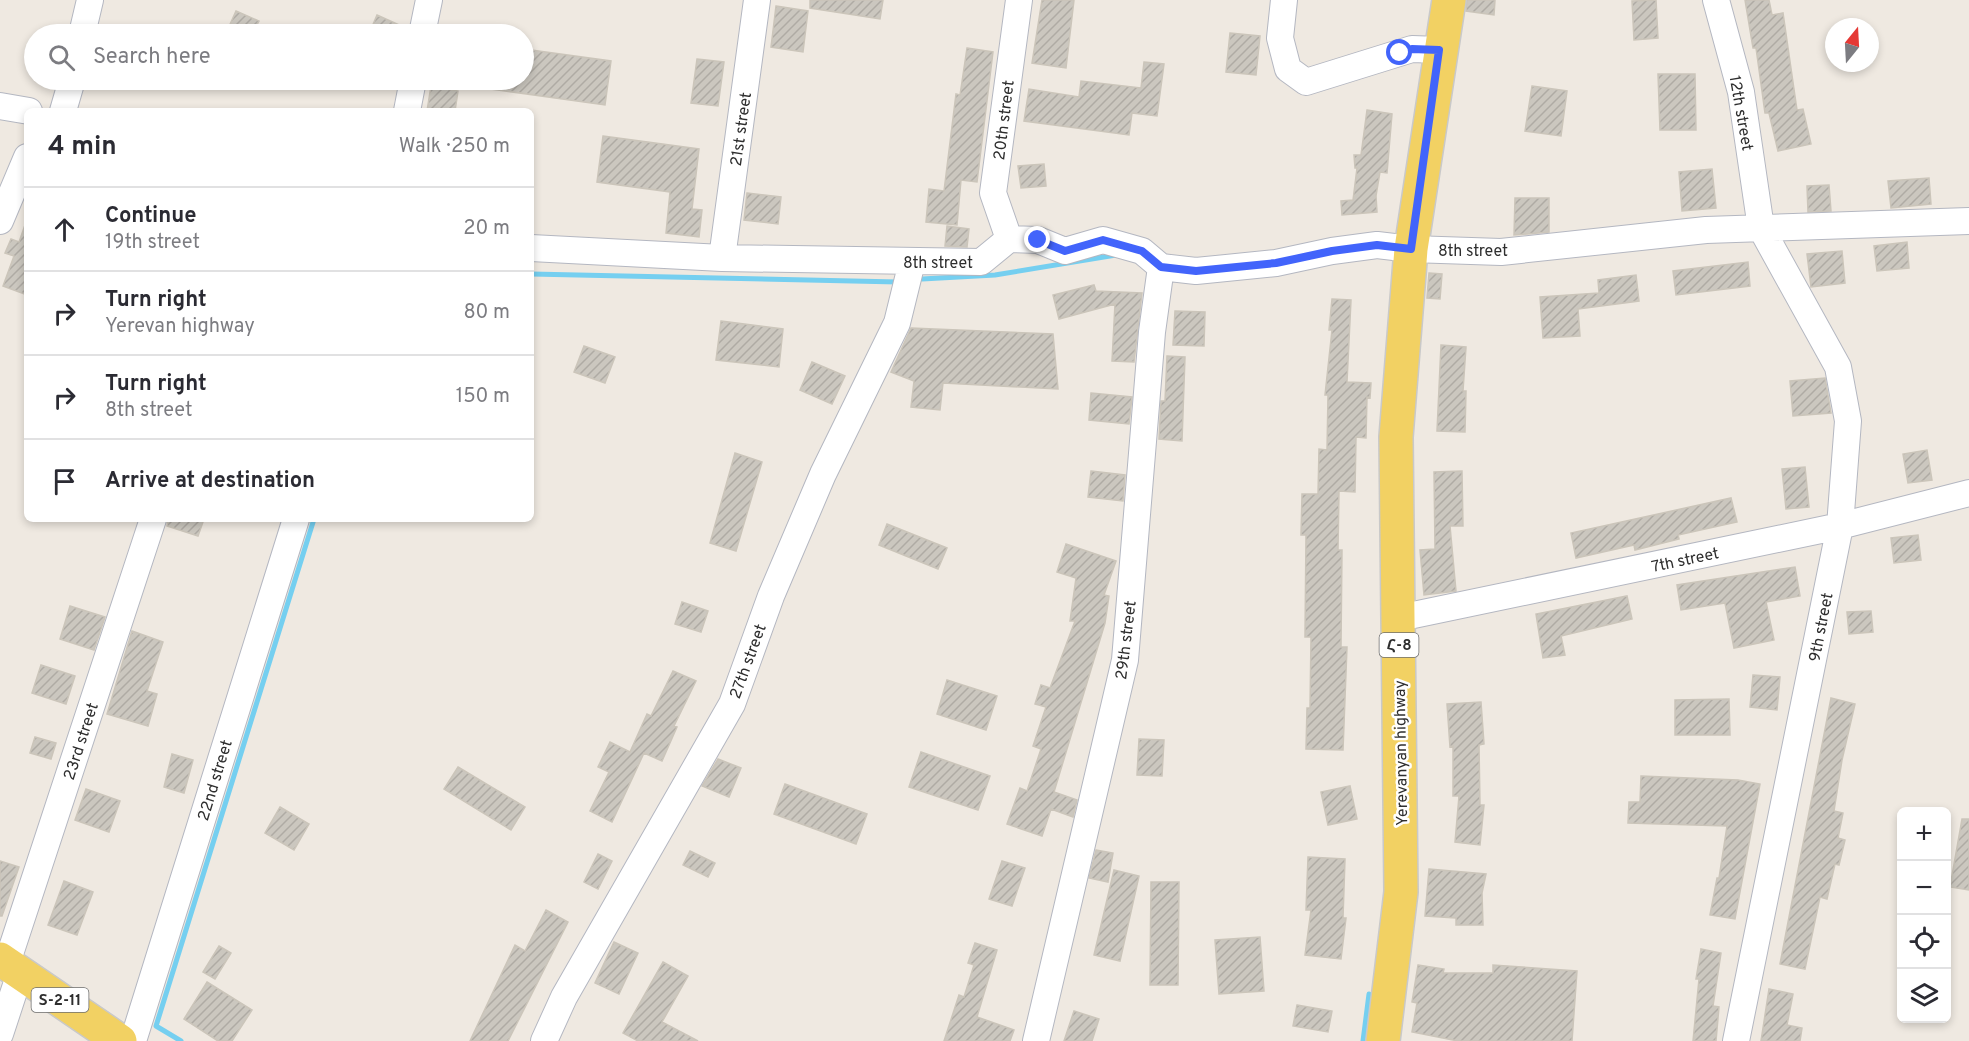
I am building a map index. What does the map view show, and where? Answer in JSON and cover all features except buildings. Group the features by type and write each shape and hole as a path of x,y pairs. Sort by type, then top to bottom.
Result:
{"main road":[{"name":"Հ-8","path":"1411,249 1439,50 1449,0"},
{"name":"Yerevanyan highway","path":"1383,1041 1401,892 1396,437 1411,249"},
{"name":"Տ-2-11","path":"9,965 120,1041"}],"street":[{"path":"84,24 90,0"},
{"path":"424,24 429,0"},
{"name":"21st street","path":"722,258 757,0"},
{"name":"20th street","path":"1009,239 993,193 1018,0"},
{"path":"1284,0 1280,38 1288,69 1306,82 1412,49 1439,50"},
{"name":"12th street","path":"1716,0 1741,92 1761,228"},
{"path":"64,108 69,90"},
{"path":"408,108 411,90"},
{"path":"0,106 24,110"},
{"path":"0,221 24,164"},
{"name":"8th street","path":"534,248 722,258 981,262 1009,239 1038,240 1065,251 1103,240 1142,251 1161,267 1196,271 1276,263 1332,251 1377,245 1411,249 1501,252 1706,230 1969,221"},
{"name":"9th street","path":"1736,1041 1840,526 1848,421 1838,368 1761,228"},
{"name":"27th street","path":"544,1041 564,997 732,704 788,555 823,474 897,323 912,262"},
{"name":"29th street","path":"1036,1041 1125,660 1152,332 1161,267"},
{"name":"7th street","path":"1399,618 1840,526 1969,493"},
{"name":"23rd street","path":"0,1034 9,965 152,522"},
{"name":"22nd street","path":"133,1041 295,522"}],"waterway":[{"path":"922,279 995,275 1116,255"},
{"path":"534,274 898,282"},
{"path":"181,1041 156,1026 313,522"},
{"path":"1363,1041 1369,994"}],"route":[{"path":"1038,240 1065,251 1103,240 1142,251 1161,267 1196,271 1276,263 1332,251 1377,245 1411,249 1439,50 1412,49 1400,53"}]}
